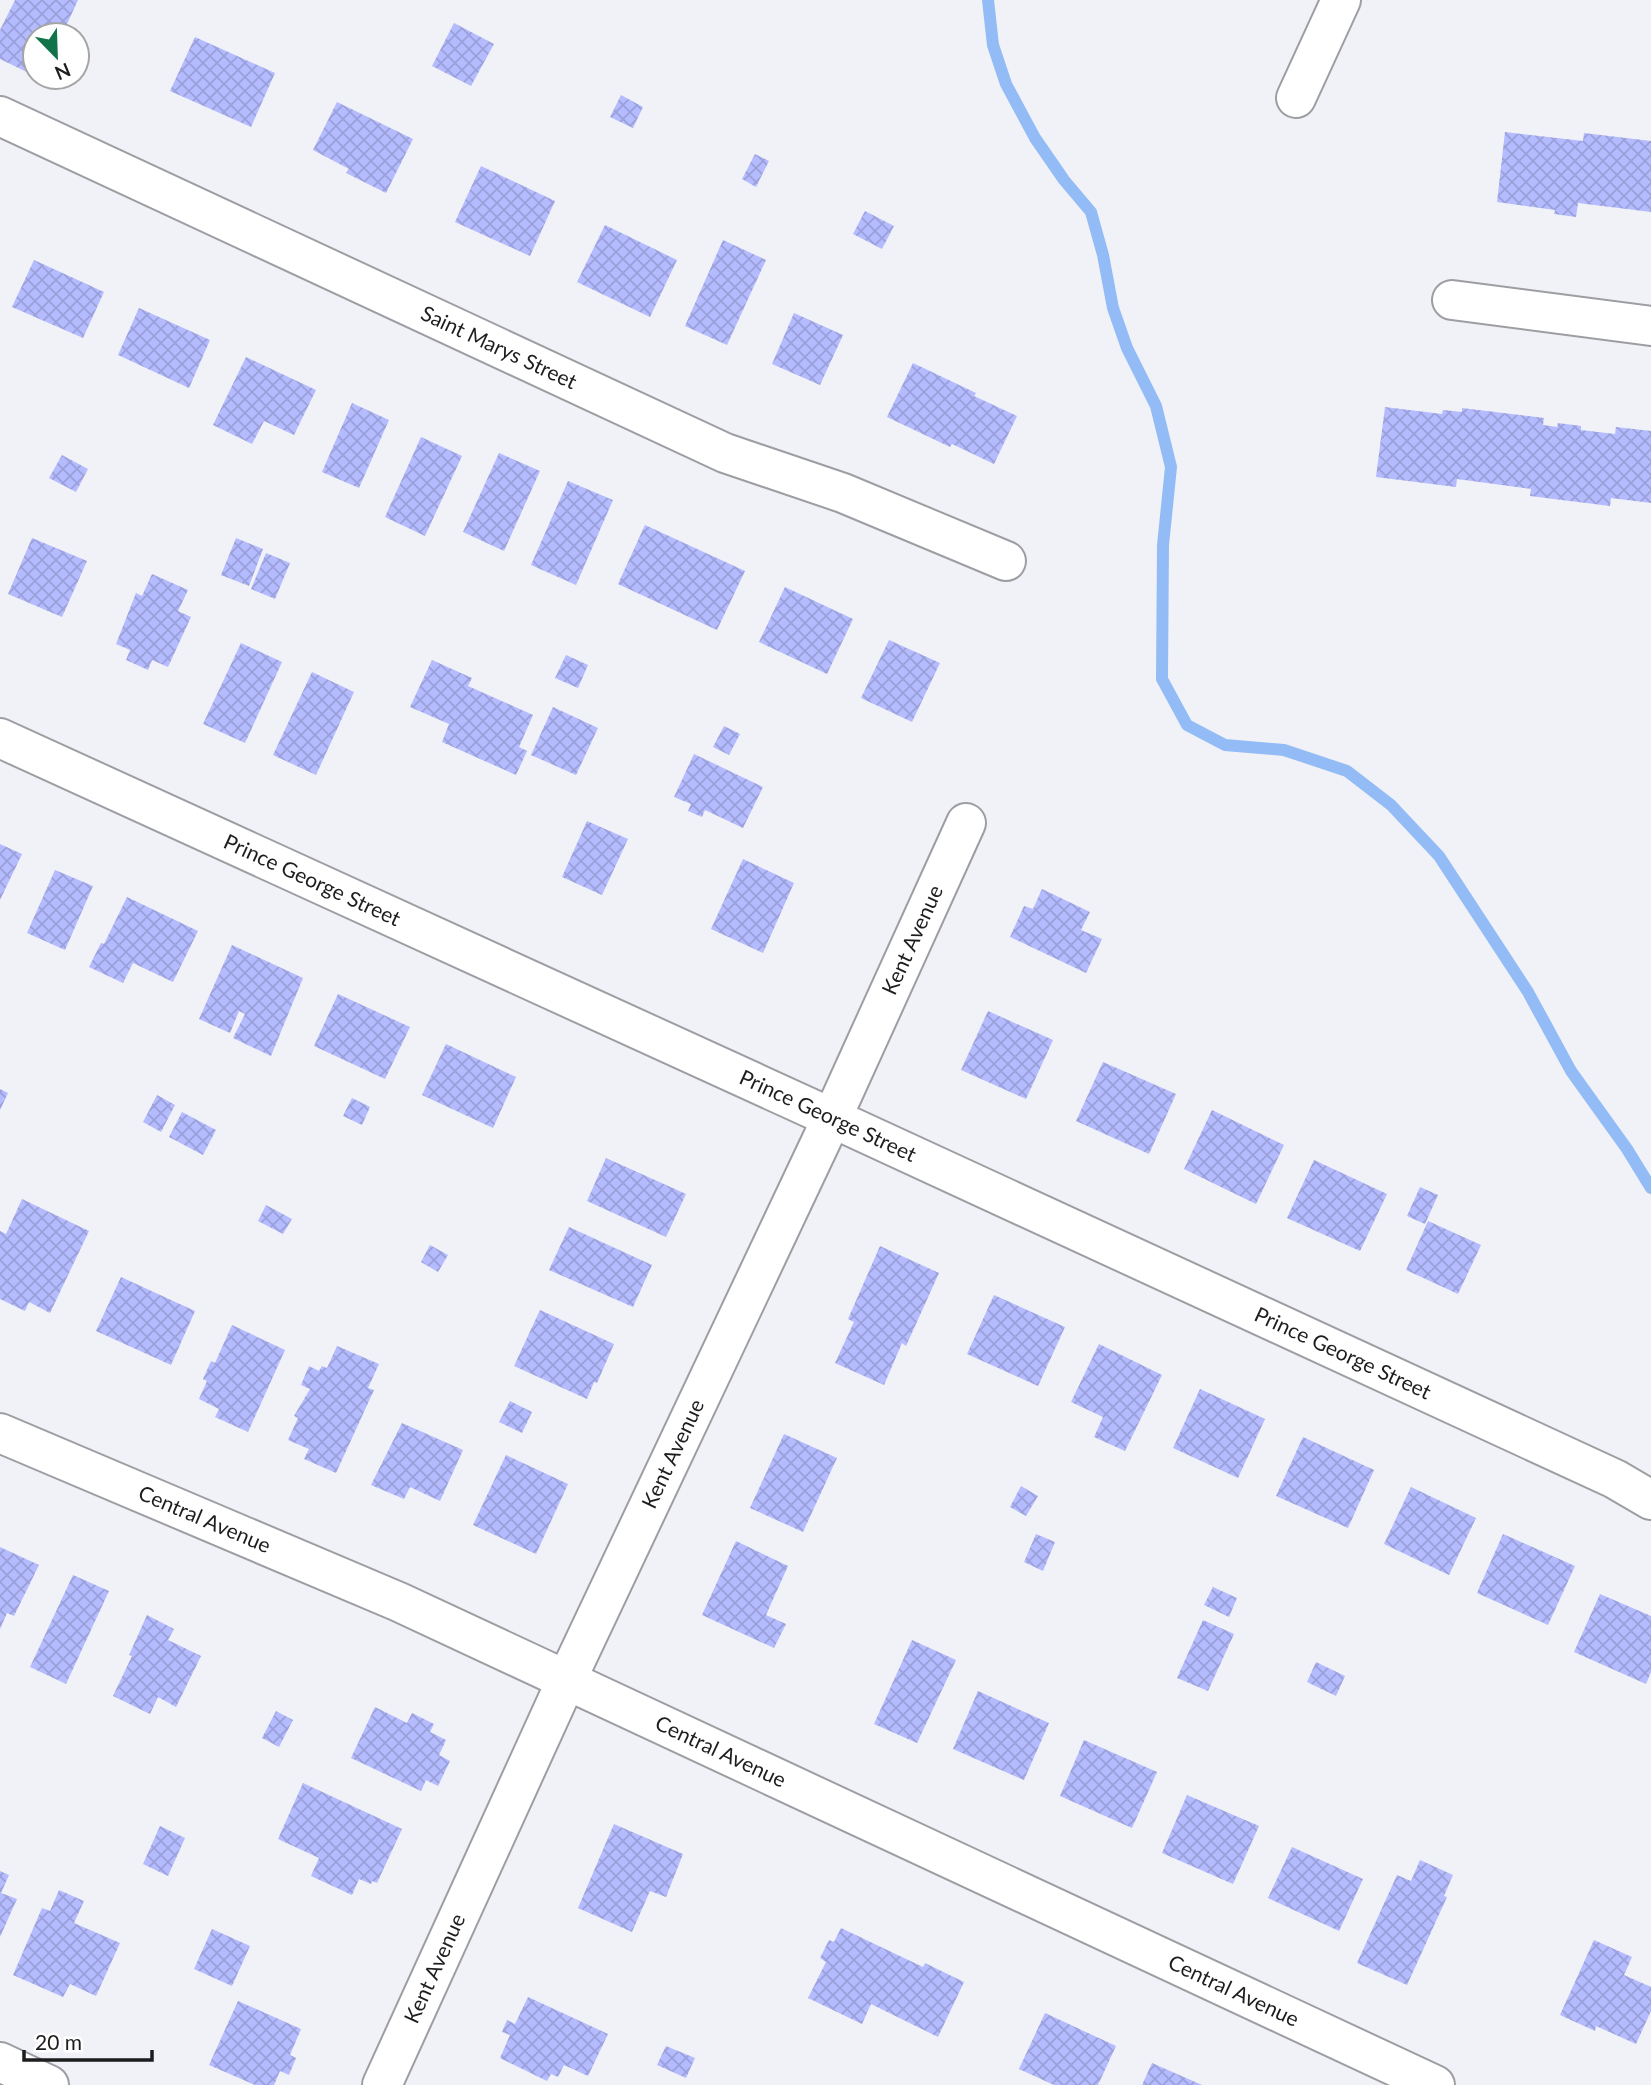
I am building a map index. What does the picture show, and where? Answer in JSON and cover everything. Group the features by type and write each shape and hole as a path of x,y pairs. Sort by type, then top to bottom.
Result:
{"street":[{"path":"1296,98 1342,0"},
{"name":"Saint Marys Street","path":"0,116 725,453 843,493 1006,561"},
{"path":"1452,300 1651,326"},
{"name":"Prince George Street","path":"0,738 1615,1479 1651,1500"},
{"name":"Kent Avenue","path":"382,2085 566,1681 832,1118 967,823"},
{"name":"Central Avenue","path":"0,1433 399,1602 1435,2085"},
{"path":"0,2062 49,2085"}],"building":[{"path":"15,0 78,0 68,21 21,21 21,69 0,59 0,30"},
{"path":"454,23 494,44 471,86 432,66"},
{"path":"195,37 275,73 251,127 170,91"},
{"path":"621,95 643,107 633,128 610,117"},
{"path":"337,102 413,139 386,193 346,173 349,169 313,150"},
{"path":"1505,132 1583,141 1584,133 1651,141 1651,212 1578,203 1576,217 1554,214 1555,210 1497,202"},
{"path":"755,154 769,161 756,187 742,179"},
{"path":"481,166 555,201 530,256 455,222"},
{"path":"865,211 894,226 882,249 853,234"},
{"path":"605,225 677,260 650,317 577,282"},
{"path":"723,240 766,260 727,345 685,326"},
{"path":"34,260 104,292 83,338 12,307"},
{"path":"139,308 210,340 189,388 118,355"},
{"path":"794,313 843,335 820,385 772,364"},
{"path":"246,357 316,390 294,435 264,421 252,444 213,425"},
{"path":"913,363 1017,416 994,464 952,444 950,447 887,417"},
{"path":"352,403 389,420 359,488 322,472"},
{"path":"1385,407 1442,414 1443,410 1462,412 1462,408 1544,418 1543,425 1557,427 1558,423 1581,426 1581,430 1615,434 1616,427 1651,431 1651,503 1611,498 1610,506 1530,496 1531,489 1457,479 1456,487 1376,477"},
{"path":"421,437 462,456 425,536 385,517"},
{"path":"499,453 540,471 504,551 463,532"},
{"path":"62,455 88,469 76,492 49,478"},
{"path":"568,481 613,500 576,585 531,565"},
{"path":"645,525 745,571 717,630 618,584"},
{"path":"32,538 87,561 62,617 8,594"},
{"path":"236,538 263,549 249,586 221,575"},
{"path":"266,553 290,563 275,599 251,589"},
{"path":"152,574 188,590 178,611 191,617 168,667 152,660 148,670 126,660 130,650 116,644 136,593 142,596"},
{"path":"785,587 853,619 827,674 759,642"},
{"path":"889,640 940,663 912,722 861,698"},
{"path":"241,643 282,662 245,743 203,724"},
{"path":"566,655 588,665 578,688 555,678"},
{"path":"432,660 472,678 468,686 533,715 519,747 527,751 516,775 442,742 449,724 410,707"},
{"path":"312,672 354,692 316,775 273,755"},
{"path":"553,707 598,728 576,775 531,755"},
{"path":"724,726 740,734 729,755 713,747"},
{"path":"694,754 763,787 743,828 705,810 702,817 688,811 691,804 674,797"},
{"path":"587,821 628,839 602,895 562,877"},
{"path":"0,844 22,854 0,900"},
{"path":"743,859 794,883 763,953 711,929"},
{"path":"55,870 93,886 65,950 27,933"},
{"path":"1042,889 1090,912 1081,930 1102,939 1086,973 1010,937 1024,906 1033,909"},
{"path":"127,897 198,931 173,982 133,963 123,983 89,967 101,943 104,944"},
{"path":"232,945 303,978 271,1056 233,1038 245,1014 239,1011 230,1033 199,1019"},
{"path":"338,994 410,1027 385,1079 314,1046"},
{"path":"988,1011 1053,1040 1026,1099 961,1070"},
{"path":"446,1044 516,1077 493,1128 422,1095"},
{"path":"1103,1062 1176,1094 1149,1154 1076,1121"},
{"path":"0,1089 8,1093 0,1110"},
{"path":"157,1095 175,1105 161,1132 143,1122"},
{"path":"352,1098 370,1107 362,1125 343,1116"},
{"path":"1212,1110 1284,1145 1256,1204 1184,1169"},
{"path":"182,1112 216,1130 203,1155 169,1137"},
{"path":"606,1158 686,1194 666,1237 587,1201"},
{"path":"1314,1160 1387,1194 1360,1251 1287,1218"},
{"path":"1420,1187 1438,1195 1425,1224 1407,1216"},
{"path":"22,1199 89,1231 50,1313 29,1302 25,1311 0,1299 0,1231 6,1234"},
{"path":"266,1205 292,1219 283,1234 258,1221"},
{"path":"1428,1221 1481,1245 1458,1294 1406,1270"},
{"path":"569,1227 652,1265 633,1307 549,1270"},
{"path":"430,1245 448,1255 438,1272 421,1262"},
{"path":"880,1246 939,1273 906,1346 902,1343 884,1385 835,1363 854,1322 848,1319"},
{"path":"121,1277 195,1311 171,1365 96,1331"},
{"path":"994,1295 1065,1327 1038,1386 967,1354"},
{"path":"540,1310 614,1344 587,1399 514,1366"},
{"path":"232,1325 285,1350 248,1432 215,1417 219,1409 199,1399 207,1381 203,1379 211,1361 215,1363"},
{"path":"1099,1344 1162,1375 1125,1451 1094,1437 1103,1417 1071,1402"},
{"path":"337,1346 379,1364 368,1388 374,1390 336,1473 304,1459 309,1449 288,1440 298,1418 294,1416 310,1389 301,1385 309,1366 319,1371 322,1366 327,1368"},
{"path":"1200,1389 1265,1419 1238,1478 1173,1448"},
{"path":"510,1401 532,1412 522,1433 499,1422"},
{"path":"402,1423 463,1450 440,1501 410,1487 404,1499 371,1485"},
{"path":"784,1434 837,1458 803,1532 750,1508"},
{"path":"1303,1437 1374,1470 1348,1528 1276,1496"},
{"path":"506,1455 568,1484 536,1554 473,1525"},
{"path":"1021,1486 1038,1496 1026,1516 1010,1507"},
{"path":"1411,1487 1476,1518 1449,1575 1384,1544"},
{"path":"1036,1534 1055,1542 1043,1571 1024,1562"},
{"path":"1503,1534 1575,1566 1548,1625 1477,1593"},
{"path":"736,1541 788,1566 766,1615 786,1624 774,1648 702,1615"},
{"path":"0,1547 39,1565 14,1616 7,1613 0,1629"},
{"path":"73,1575 109,1591 66,1684 30,1667"},
{"path":"1213,1587 1237,1598 1229,1617 1204,1605"},
{"path":"1600,1594 1651,1616 1651,1672 1646,1684 1574,1652"},
{"path":"147,1615 174,1629 168,1640 201,1656 176,1707 158,1697 150,1714 113,1696"},
{"path":"1203,1620 1234,1634 1208,1691 1177,1678"},
{"path":"912,1640 956,1660 917,1743 874,1724"},
{"path":"1316,1662 1345,1676 1336,1696 1307,1682"},
{"path":"978,1691 1049,1723 1024,1780 953,1749"},
{"path":"375,1707 407,1723 412,1713 434,1724 430,1732 446,1740 439,1755 450,1761 438,1786 426,1780 421,1791 351,1758"},
{"path":"276,1711 293,1720 279,1747 262,1738"},
{"path":"1084,1740 1157,1772 1132,1828 1060,1796"},
{"path":"303,1783 402,1829 377,1883 372,1881 371,1884 359,1879 352,1895 311,1876 319,1858 278,1839"},
{"path":"1187,1795 1259,1826 1233,1884 1162,1853"},
{"path":"614,1824 683,1854 666,1897 650,1891 632,1932 578,1908"},
{"path":"160,1826 185,1838 168,1876 143,1864"},
{"path":"1292,1847 1363,1879 1339,1931 1268,1898"},
{"path":"1420,1860 1453,1875 1444,1896 1447,1897 1407,1985 1357,1963 1397,1875 1411,1881"},
{"path":"0,1871 9,1875 1,1893 17,1899 0,1937"},
{"path":"59,1890 84,1901 74,1923 120,1943 96,1996 70,1984 63,1997 13,1975 42,1908 50,1911"},
{"path":"841,1928 923,1967 925,1963 964,1982 938,2037 871,2004 862,2024 808,1998 826,1962 820,1958 829,1940 834,1942"},
{"path":"212,1929 250,1946 232,1986 194,1969"},
{"path":"1594,1940 1632,1957 1624,1975 1651,1987 1651,2011 1636,2044 1596,2026 1595,2031 1560,2015"},
{"path":"528,1997 608,2034 588,2076 564,2065 558,2077 551,2074 547,2081 500,2058 510,2035 502,2032 507,2020 515,2024"},
{"path":"238,2001 301,2029 290,2055 296,2058 289,2075 280,2071 274,2085 255,2085 209,2065"},
{"path":"1045,2013 1116,2046 1098,2085 1054,2085 1019,2069"},
{"path":"666,2046 695,2058 686,2078 657,2065"},
{"path":"1152,2063 1202,2085 1142,2085"}],"waterway":[{"path":"988,0 993,45 1006,84 1035,138 1064,180 1091,212 1113,308 1127,348 1156,406 1171,467 1163,545 1162,679 1187,725 1225,745 1284,750 1347,771 1391,805 1439,856 1528,992 1571,1071 1627,1149 1651,1188"}]}
